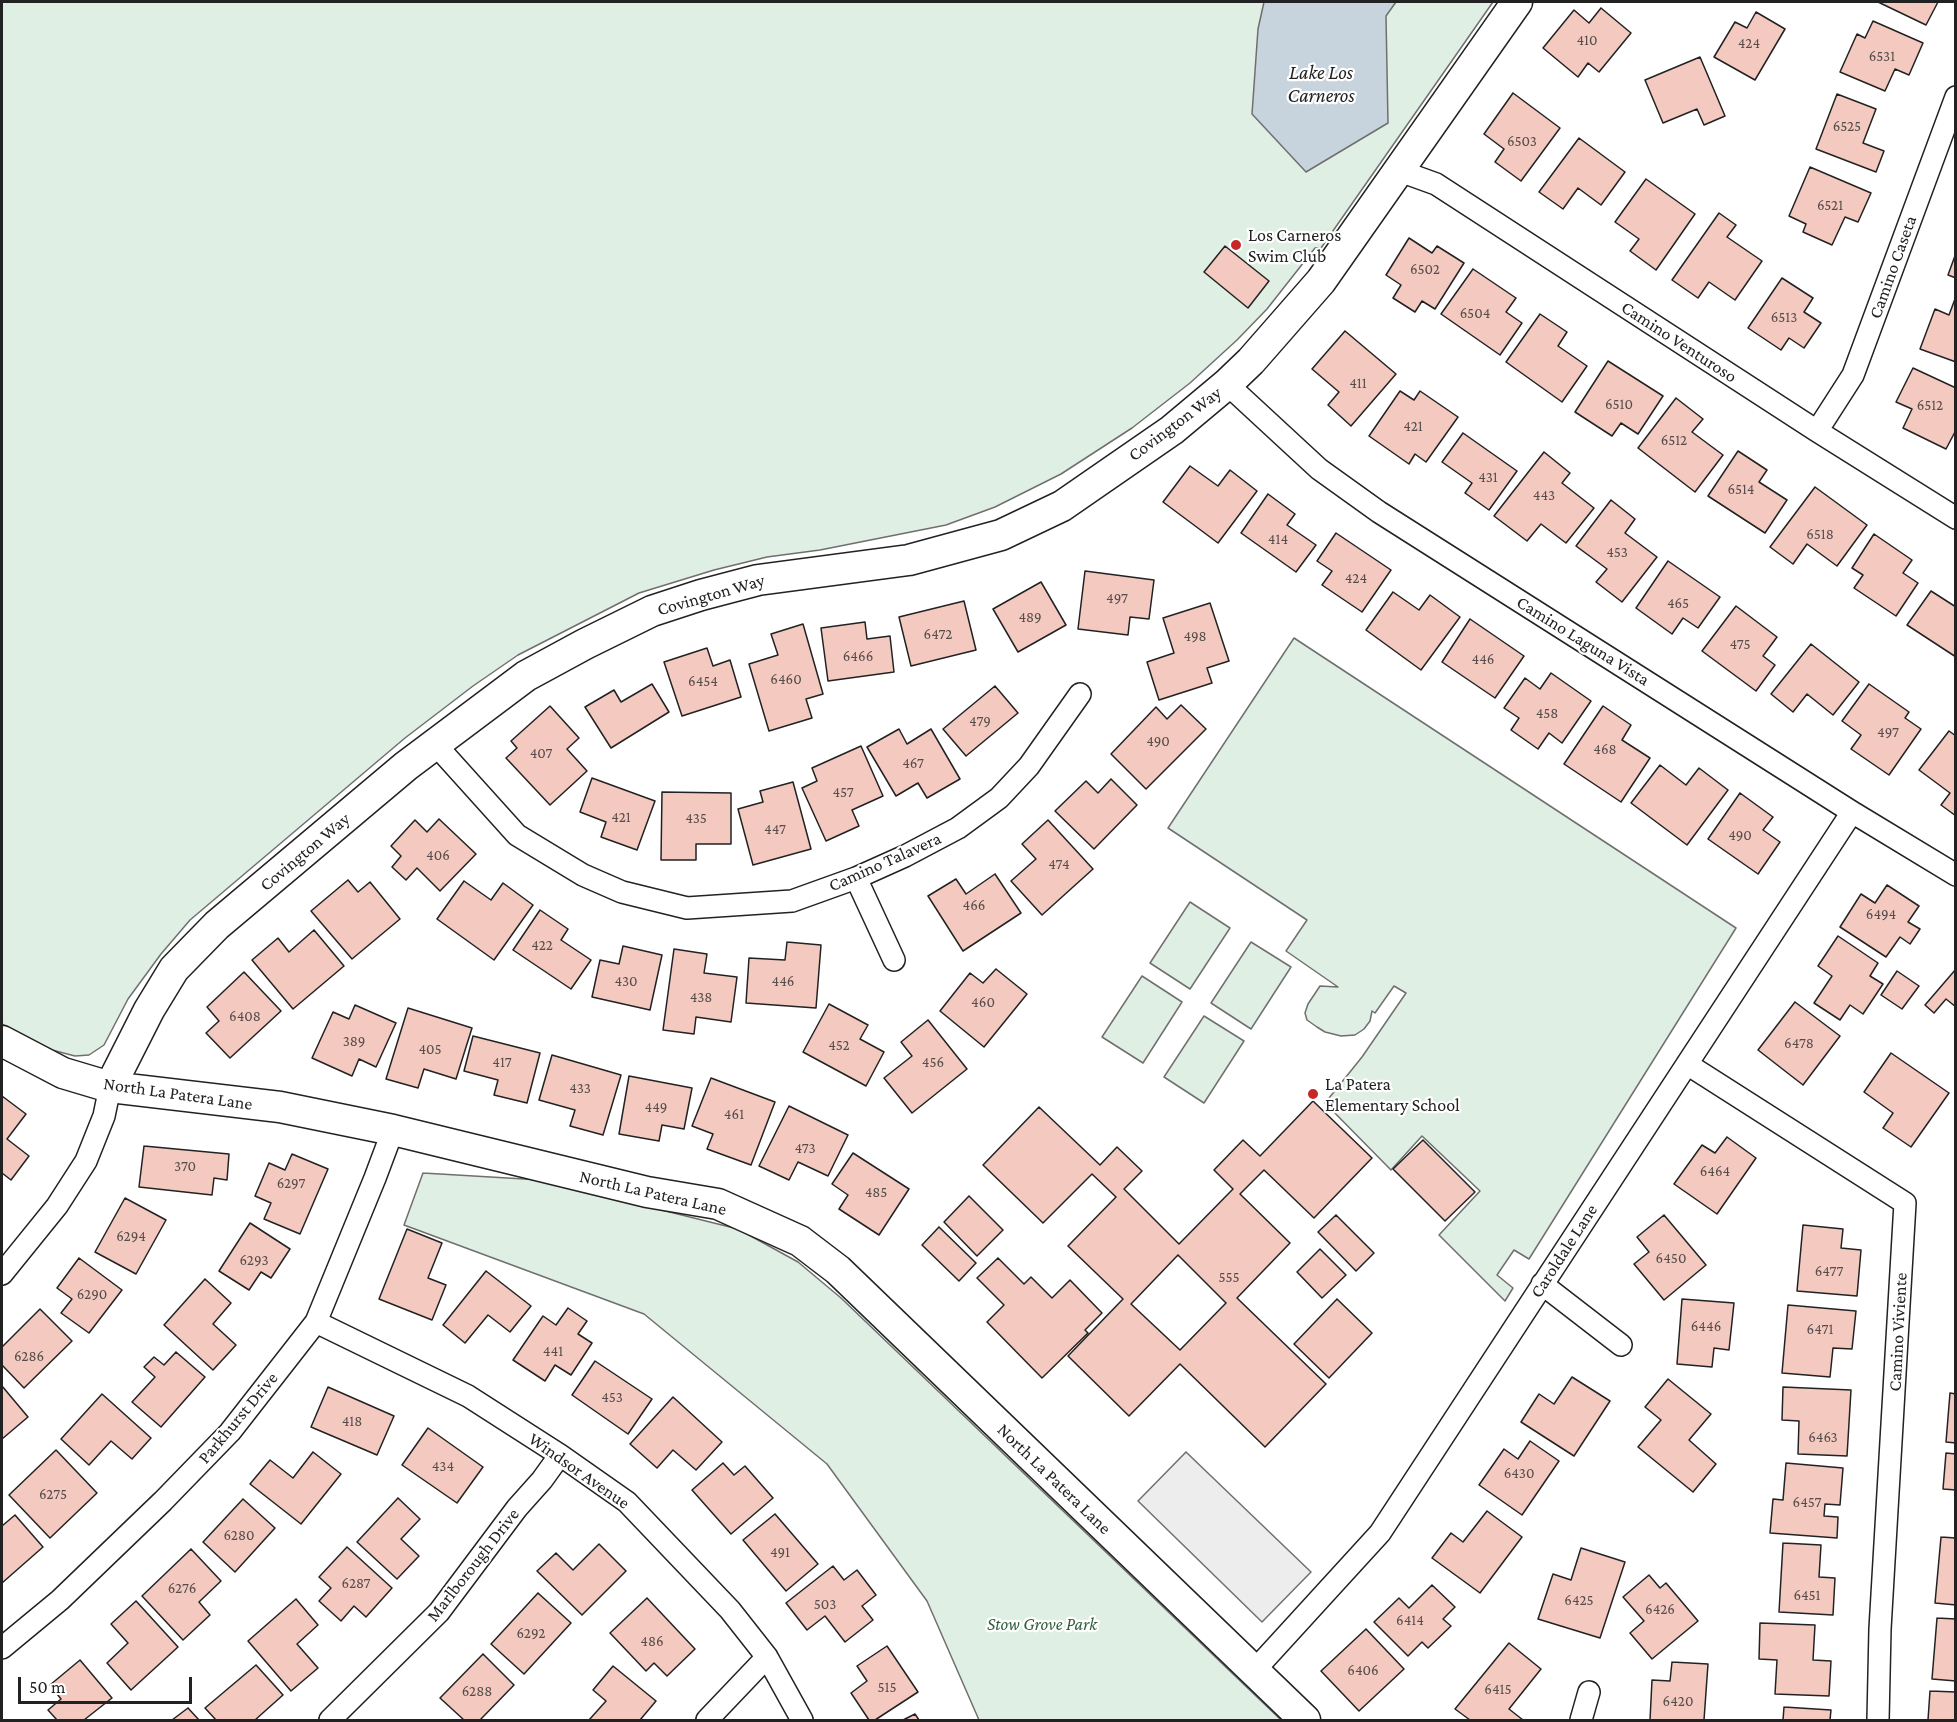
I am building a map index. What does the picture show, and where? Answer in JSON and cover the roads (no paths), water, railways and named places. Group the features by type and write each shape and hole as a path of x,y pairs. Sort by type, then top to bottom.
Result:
{"street":[{"name":"Covington Way","path":"2,1274 57,1206 86,1161 104,1116 110,1087 149,1010 174,969 217,925 435,744 526,676 585,644 652,612 701,595 758,580 909,560 1001,535 1062,506 1172,430 1227,384 1273,338 1321,281 1517,2"},
{"name":"Camino Caseta","path":"1817,431 1853,375 1956,97"},
{"name":"Camino Venturoso","path":"1400,171 1436,184 1817,431 1956,518"},
{"name":"Camino Laguna Vista","path":"1227,384 1319,469 1379,512 1852,812 1956,875"},
{"name":"Camino Talavera","path":"435,744 517,835 583,875 622,892 687,908 792,901 856,878 905,856 958,828 999,798 1029,766 1080,694"},
{"name":"Caroldale Lane","path":"1253,1672 1380,1533 1852,812"},
{"path":"856,878 894,960"},
{"name":"North La Patera Lane","path":"2,1041 63,1073 110,1087 280,1107 393,1130 656,1193 718,1204 800,1241 838,1270 1305,1720"},
{"name":"Camino Viviente","path":"1687,1064 1905,1203 1880,1629 1878,1720"},
{"name":"Parkhurst Drive","path":"2,1648 60,1600 163,1501 230,1432 315,1322 393,1130"},
{"path":"1542,1284 1621,1345"},
{"name":"Windsor Avenue","path":"315,1322 468,1396 560,1455 627,1502 730,1610 767,1657 802,1720"},
{"name":"Marlborough Drive","path":"330,1720 439,1612 560,1455"},
{"path":"707,1720 767,1657"},
{"path":"1581,1720 1589,1692"}],"water":[{"name":"Lake Los Carneros","path":"1264,2 1396,2 1386,16 1388,123 1306,172 1252,114 1258,29"}],"place":[{"name":"Los Carneros Swim Club","path":"1236,245"},
{"name":"La Patera Elementary School","path":"1313,1094"}],"park label":[{"name":"Stow Grove Park","path":"1042,1624"}]}
